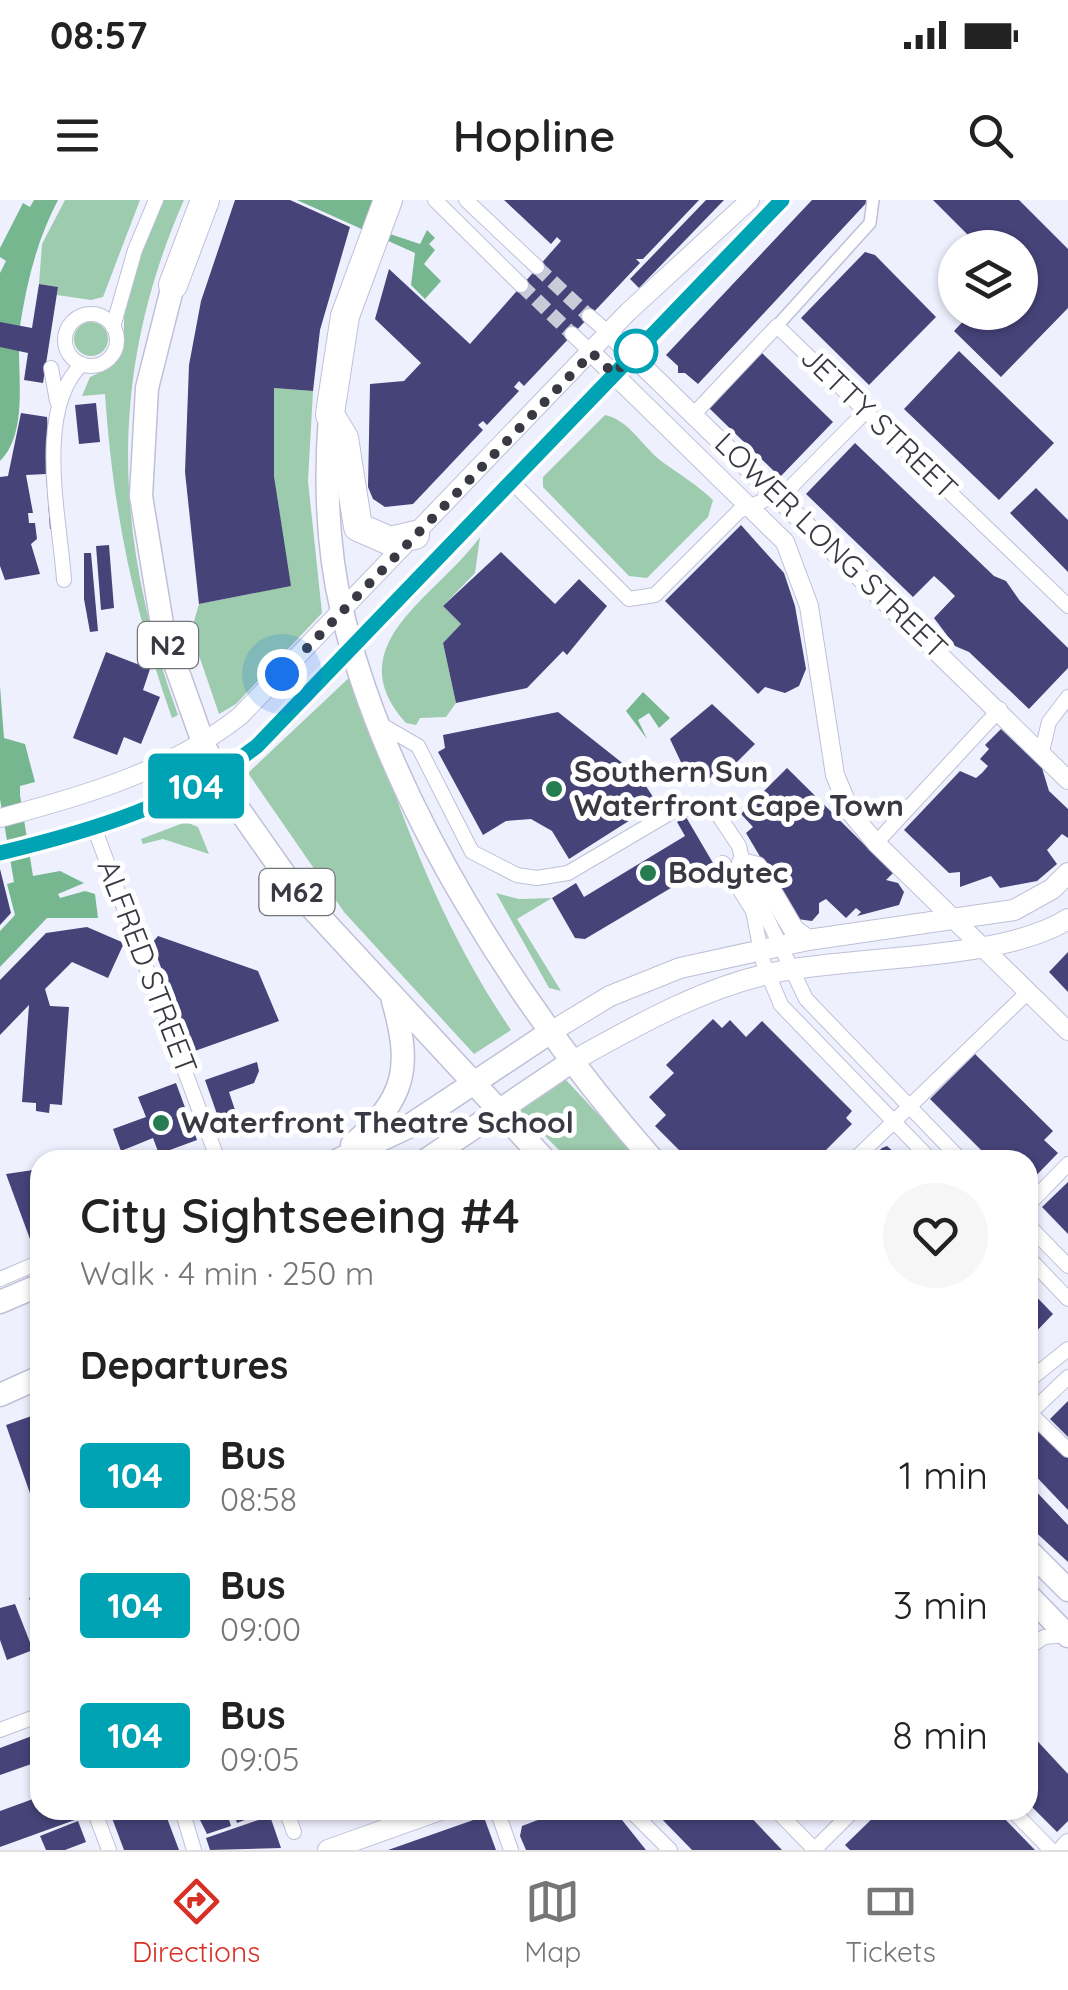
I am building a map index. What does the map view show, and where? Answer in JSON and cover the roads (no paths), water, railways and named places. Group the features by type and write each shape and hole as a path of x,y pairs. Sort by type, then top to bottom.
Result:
{"highway":[{"name":"N2","path":"173,284 206,200"},
{"path":"388,200 350,299 330,411 344,438 358,528 390,541 415,535"}],"main road":[{"name":"N2","path":"173,284 147,388 141,496 146,542 176,677 218,776"},
{"path":"330,411 326,478 341,610 397,766 489,943 571,1062 645,1150"},
{"name":"M62","path":"218,776 297,892 535,1150"},
{"path":"735,857 757,868 794,930 808,940"},
{"path":"358,1150 406,1128 472,1082 632,986 716,957 1014,910 1052,889 1068,873"},
{"path":"440,1150 571,1062 692,999 767,974 982,946 1031,937 1068,920"},
{"path":"347,1150 378,1122 400,1085 403,1039 392,996"},
{"path":"0,1302 30,1289"},
{"path":"0,1395 30,1382"},
{"path":"1038,1560 1068,1590"},
{"path":"1038,1605 1067,1635"},
{"path":"328,1850 412,1820"}],"street":[{"path":"51,368 107,360 116,344 113,327 128,273 156,200"},
{"path":"435,200 521,285"},
{"path":"466,200 537,267"},
{"path":"0,818 84,795 204,745 240,716 610,334 750,200"},
{"path":"0,853 96,830 218,776 257,746 782,200"},
{"path":"777,326 870,223 872,200"},
{"path":"58,411 51,368 66,345 71,322 114,300 128,273"},
{"path":"93,314 113,327"},
{"name":"LOWER LONG STREET","path":"589,316 1000,709 1068,780"},
{"name":"JETTY STREET","path":"694,414 777,326 1068,606"},
{"path":"572,334 785,542 794,559 814,633 835,775 852,813 876,843 1068,1031"},
{"path":"66,345 80,363"},
{"path":"64,580 54,439 65,383 80,363"},
{"path":"510,480 629,599 654,595 750,504 778,496 867,410"},
{"path":"1042,751 1049,722 1068,697"},
{"path":"876,843 1000,709"},
{"path":"380,724 418,746 464,842 484,859 517,875 556,876 675,810 698,806 718,812 753,911 767,974 793,1022 922,1150"},
{"name":"ALFRED STREET","path":"96,830 214,1150"},
{"path":"735,857 813,1008 951,1150"},
{"path":"865,1150 1028,992"},
{"path":"1038,1196 1067,1166"},
{"path":"1038,1235 1068,1266"},
{"path":"0,1279 30,1266"},
{"path":"1038,1268 1068,1300"},
{"path":"1038,1373 1068,1349"},
{"path":"1038,1405 1068,1377"},
{"path":"1038,1422 1068,1450"},
{"path":"1038,1641 1067,1635"},
{"path":"0,1730 30,1719"},
{"path":"98,1820 108,1850"},
{"path":"185,1820 194,1850"},
{"path":"290,1820 294,1832"},
{"path":"501,1820 512,1850"},
{"path":"640,1820 670,1850"},
{"path":"786,1820 814,1850 844,1820"},
{"path":"1022,1820 1050,1850"},
{"path":"1062,1850 1068,1844"}],"tunnel":[{"path":"537,267 589,316"},
{"path":"521,285 572,334"}],"place":[{"name":"Southern Sun Waterfront Cape Town","path":"554,789"},
{"name":"Bodytec","path":"648,873"},
{"name":"Waterfront Theatre School","path":"161,1123"}]}
